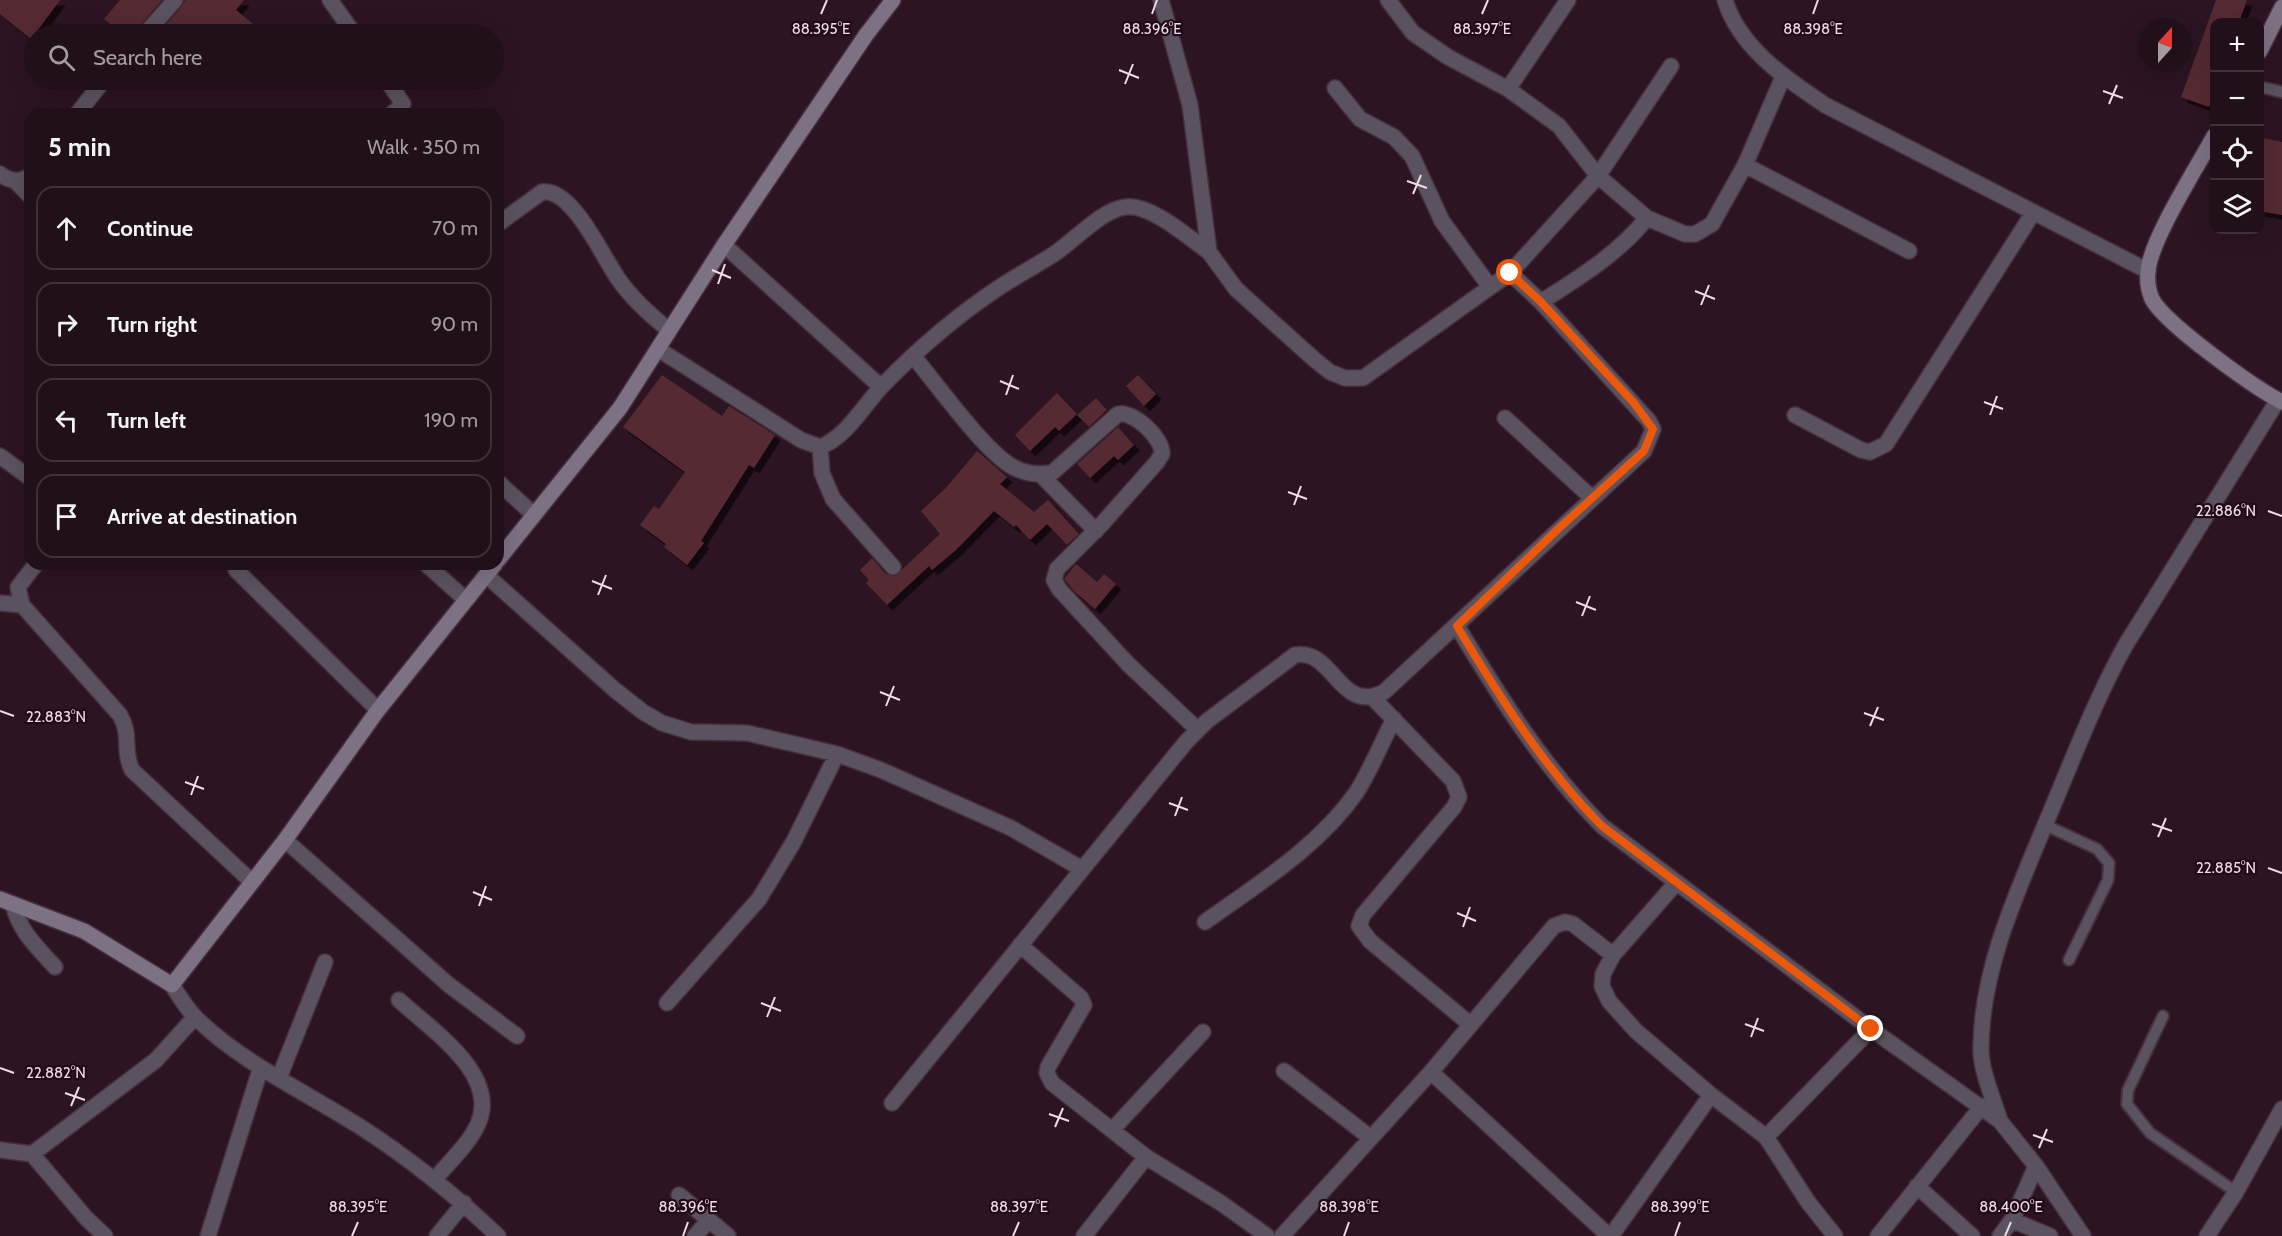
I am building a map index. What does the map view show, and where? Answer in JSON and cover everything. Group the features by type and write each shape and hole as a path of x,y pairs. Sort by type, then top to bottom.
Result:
{"street":[{"path":"154,24 175,0"},
{"path":"330,0 347,24"},
{"path":"504,552 620,408 724,245 866,35 893,0"},
{"path":"1161,0 1181,65 1190,105 1209,252"},
{"path":"1388,0 1413,33 1448,57 1508,89 1558,126 1598,176 1647,218 1684,234 1695,234 1712,224 1745,165 1783,77"},
{"path":"1508,89 1568,0"},
{"path":"1725,0 1729,13 1752,45 1783,77 1858,123 2148,271"},
{"path":"2264,41 2282,7"},
{"path":"658,349 801,440 820,447 834,441 881,387 950,323 1002,285 1054,254 1110,212 1125,207 1136,207 1150,213 1209,252 1236,289 1330,372 1345,378 1363,378 1510,273 1598,176 1671,66"},
{"path":"1335,88 1360,119 1394,137 1412,156 1442,221 1490,287"},
{"path":"82,108 96,90"},
{"path":"392,90 400,108"},
{"path":"2000,1121 1984,1070 1981,1048 1988,981 2019,886 2085,723 2125,646 2280,401 2202,348 2153,301 2148,271 2154,247 2210,143"},
{"path":"1745,165 1909,251"},
{"path":"7,177 20,181 24,179"},
{"path":"7,177 24,191"},
{"path":"504,220 542,192 558,194 577,214 618,280 634,299 669,330"},
{"path":"1795,415 1861,450 1870,452 1886,444 2033,213"},
{"path":"1541,302 1604,260 1632,237 1647,218"},
{"path":"724,245 881,387"},
{"path":"892,1103 1198,730 1294,655 1308,655 1316,659 1353,695 1373,698 1384,692 1644,451 1653,429 1634,403 1541,302 1510,273"},
{"path":"913,356 994,452 1011,466 1025,473 1041,475 1058,467 1118,414 1124,413 1135,418 1160,443 1162,454 1157,462 1096,531 1057,569 1054,575 1056,585 1128,664 1198,730"},
{"path":"1505,418 1592,498"},
{"path":"820,447 822,473 833,499 892,567"},
{"path":"0,456 24,474"},
{"path":"1041,475 1096,531"},
{"path":"504,487 533,514"},
{"path":"31,570 18,587 22,605 120,716 128,730 125,750 132,770 252,882"},
{"path":"236,570 378,710"},
{"path":"433,570 465,599"},
{"path":"172,985 285,840 378,710 490,570 615,690 643,712 662,723 692,732 747,733 837,754 881,770 1000,823 1082,869"},
{"path":"0,603 22,605"},
{"path":"1457,626 1494,688 1580,804 1602,826 1871,1029 2000,1121 2036,1166 2084,1236"},
{"path":"1373,698 1453,780 1459,797 1448,815 1363,915 1359,926 1370,941 1471,1025"},
{"path":"1205,922 1276,871 1311,842 1337,816 1356,793 1394,718"},
{"path":"667,1003 759,899 794,841 837,754"},
{"path":"285,840 449,985 517,1036"},
{"path":"1676,883 1613,955 1603,974 1602,986 1609,1001 1636,1031 1711,1095 1766,1137 1808,1202 1835,1236"},
{"path":"6,901 84,931 172,985 195,1017 261,1070 279,1078 360,1127 435,1179 498,1236"},
{"path":"6,901 24,932 55,967"},
{"path":"1282,1236 1431,1072 1559,923 1573,924 1613,955"},
{"path":"1020,945 1082,998 1084,1005 1048,1067 1048,1078 1146,1157 1221,1203 1267,1236"},
{"path":"279,1078 325,962"},
{"path":"399,1000 470,1066 482,1093 483,1110 477,1127 435,1179"},
{"path":"32,1154 156,1060 195,1017"},
{"path":"1766,1137 1871,1029"},
{"path":"1112,1130 1203,1032"},
{"path":"208,1236 261,1070"},
{"path":"1284,1071 1371,1138"},
{"path":"1431,1072 1610,1236 1711,1095"},
{"path":"1878,1236 1982,1106"},
{"path":"2207,1236 2236,1192 2282,1109"},
{"path":"0,1150 32,1154 86,1218 105,1236"},
{"path":"1084,1236 1146,1157"},
{"path":"2000,1236 2012,1220 2036,1166"},
{"path":"1917,1186 1972,1236"},
{"path":"679,1195 728,1236"},
{"path":"437,1236 464,1203"},
{"path":"695,1236 709,1220"},
{"path":"2012,1220 2050,1236"}],"lane":[{"path":"2264,88 2282,92"},
{"path":"2045,825 2097,849 2109,863 2108,880 2069,960"},
{"path":"2163,1016 2128,1090 2127,1104 2150,1133 2236,1192"}],"building":[{"path":"0,0 60,0 42,24 24,24 24,33 0,14"},
{"path":"120,0 162,0 141,24 110,24 104,19"},
{"path":"185,0 244,0 236,10 253,24 167,24"},
{"path":"2216,0 2247,0 2240,18 2210,18 2209,107 2181,97 2190,72 2192,72 2192,67"},
{"path":"2264,138 2282,142 2282,215 2264,212"},
{"path":"662,375 722,416 729,406 775,435 754,468 749,465 701,541 704,543 687,565 664,547 666,544 640,525 654,506 659,509 685,472 623,427"},
{"path":"1138,375 1156,394 1144,406 1126,386"},
{"path":"1057,393 1077,414 1059,431 1055,427 1030,451 1015,435"},
{"path":"1096,398 1107,410 1089,427 1077,415"},
{"path":"1118,427 1134,445 1118,460 1114,456 1090,478 1077,464"},
{"path":"977,451 1007,477 1000,484 1034,512 1048,500 1079,534 1067,545 1047,524 1030,540 1016,525 1014,527 994,511 956,550 932,570 929,566 887,605 866,583 869,580 860,570 872,558 886,574 895,576 940,534 921,511 947,487"},
{"path":"1076,564 1097,582 1104,574 1116,584 1095,609 1064,579"}],"route":[{"path":"1510,273 1541,302 1634,403 1653,429 1651,440 1644,451 1558,529 1457,626 1494,688 1545,760 1580,804 1602,826 1871,1029"}]}
